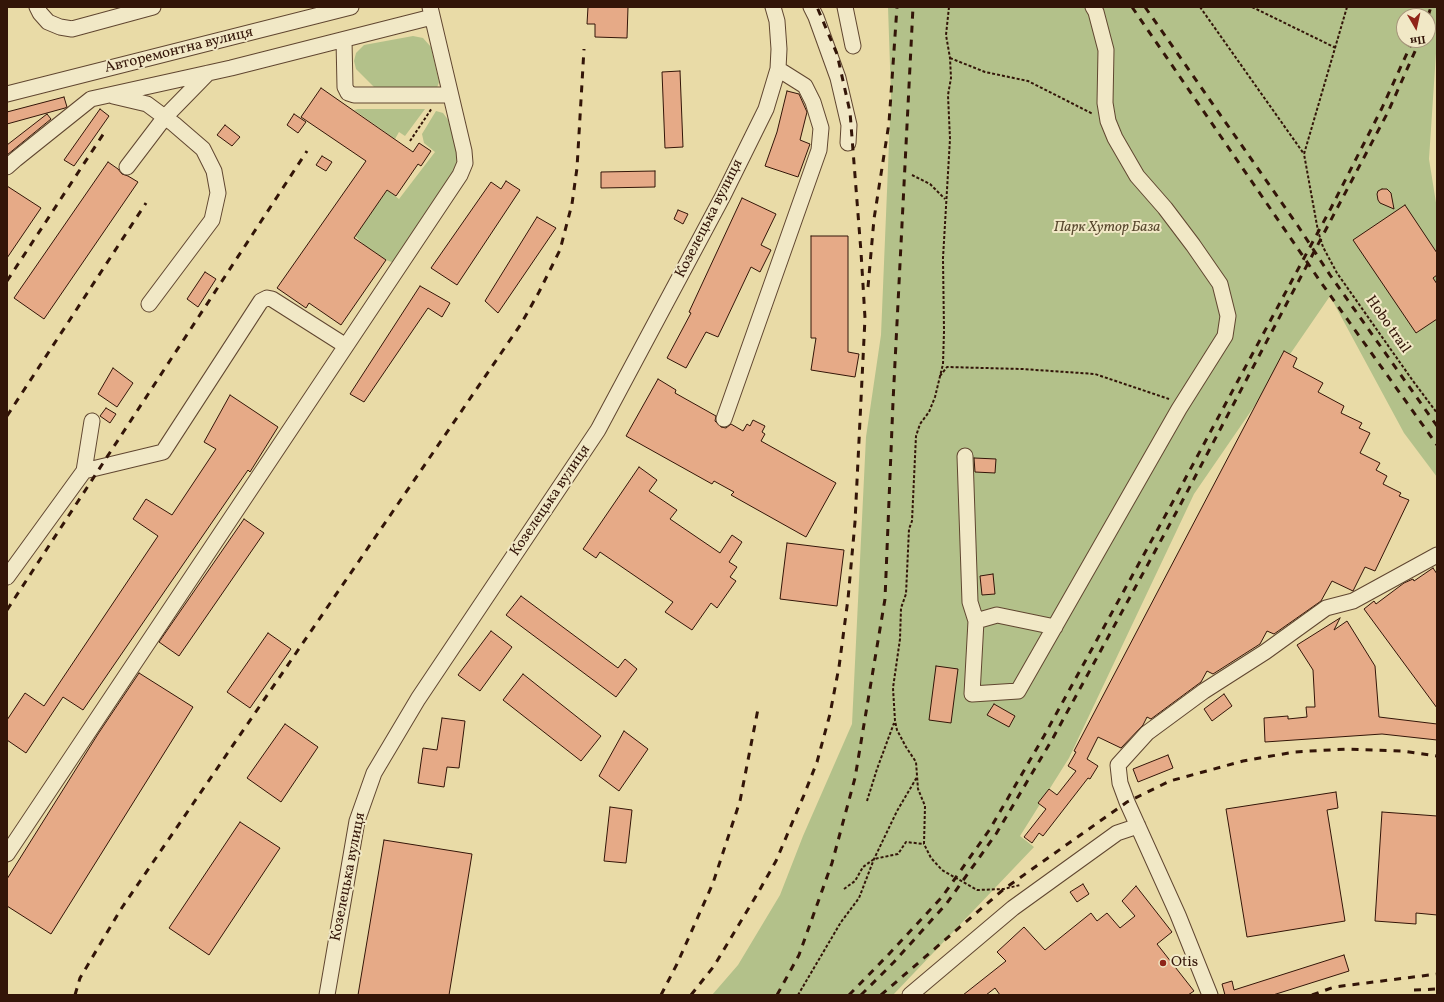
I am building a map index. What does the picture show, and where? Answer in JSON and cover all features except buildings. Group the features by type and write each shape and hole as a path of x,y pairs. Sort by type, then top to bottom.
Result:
{"street":[{"path":"37,7 48,22 60,27 72,29 153,7"},
{"name":"Авторемонтна вулиця","path":"7,94 351,7"},
{"name":"Козелецька вулиця","path":"327,995 357,821 374,773 418,699 598,430 723,196 766,109 778,69 778,28 773,7"},
{"path":"811,7 838,78 849,125 848,143"},
{"path":"845,7 852,46"},
{"path":"965,456 970,602 976,621 972,694 1018,691 1183,403 1225,336 1228,316 1220,284 1170,214 1137,176 1115,138 1108,122 1105,103 1106,50 1096,12 1093,7"},
{"path":"7,168 91,99 208,73 344,40 431,12 445,95 464,151 465,164 460,175 7,854"},
{"path":"344,40 345,88 348,94 445,95"},
{"path":"724,418 819,150 821,128 813,102 805,86 778,69"},
{"path":"127,167 165,117 208,73"},
{"path":"110,95 147,104 165,117 203,149 214,171 218,194 212,220 149,304"},
{"path":"84,471 162,452 261,301 267,298 272,299 346,346"},
{"path":"7,577 84,471 92,421"},
{"path":"1210,995 1178,915 1120,783 1118,765 1147,733 1326,608 1353,601 1437,555"},
{"path":"976,621 997,615 1054,628"},
{"path":"910,995 1013,908 1117,833 1138,826"}],"path":[{"path":"949,7 946,35 950,58 951,78 948,95 950,139 943,258 943,364 935,397 929,412 920,424 916,436 912,521 909,529 906,594 901,608 900,639 893,688 895,722 897,730 916,762 918,789 925,806 924,844 931,858 942,870 977,890 1004,889 1020,885"},
{"path":"1200,7 1304,154"},
{"path":"1252,7 1336,48"},
{"path":"1304,154 1347,7"},
{"path":"950,58 985,72 1028,81 1108,122"},
{"path":"410,141 445,95"},
{"name":"Hobo trail","path":"1304,154 1318,231 1323,247 1337,273 1413,382 1437,412"},
{"path":"912,175 930,184 946,199"},
{"path":"940,377 947,367 1022,368 1095,374 1183,403"},
{"path":"867,801 876,769 895,722"},
{"path":"798,995 841,922 859,898 874,859 897,811 917,776"},
{"path":"844,889 855,881 863,867 874,859 898,854 906,842 924,844"}],"green space":[{"name":"Парк Хутор База","path":"888,7 1437,7 1437,38 1429,159 1437,209 1437,477 1404,433 1330,296 1194,494 1069,758 1020,836 1034,847 893,995 712,995 738,965 780,895 803,836 852,724 866,437 881,335 891,95"},
{"path":"413,36 423,38 431,47 439,82 437,88 375,88 356,69 354,61 356,53 364,45"},
{"path":"425,109 405,136 399,132 395,139 354,110"},
{"path":"436,111 443,113 449,121 460,162 397,264 386,260 364,245 355,236 387,190 399,199 435,152 424,143 422,134"}],"railway":[{"path":"691,995 714,966 776,861 804,795 817,762 830,714 839,667 848,599 855,522 865,318 850,112 837,54 817,7"},
{"path":"868,287 874,219 889,123 897,7"},
{"path":"777,995 799,955 832,863 855,778 885,599 893,402 913,7"},
{"path":"1132,7 1320,281 1437,445"},
{"path":"1145,7 1298,226 1330,275 1437,426"},
{"path":"849,995 942,897 990,829 1044,736 1170,507 1331,208 1382,108 1409,48"},
{"path":"861,995 894,962 947,903 996,834 1053,738 1177,511 1388,112 1416,48"},
{"path":"75,995 80,978 121,909 521,324 539,292 560,250 572,204 577,168 584,49"},
{"path":"7,281 104,133"},
{"path":"7,610 307,151"},
{"path":"7,416 146,203"},
{"path":"661,995 677,964 713,883 740,801 758,709"},
{"path":"881,995 1004,889 1127,802 1170,781 1243,761 1294,752 1347,749 1403,751 1437,756"},
{"path":"1312,995 1334,987 1437,974"},
{"path":"1414,990 1437,989"}],"place":[{"name":"Otis","path":"1163,963"}]}
